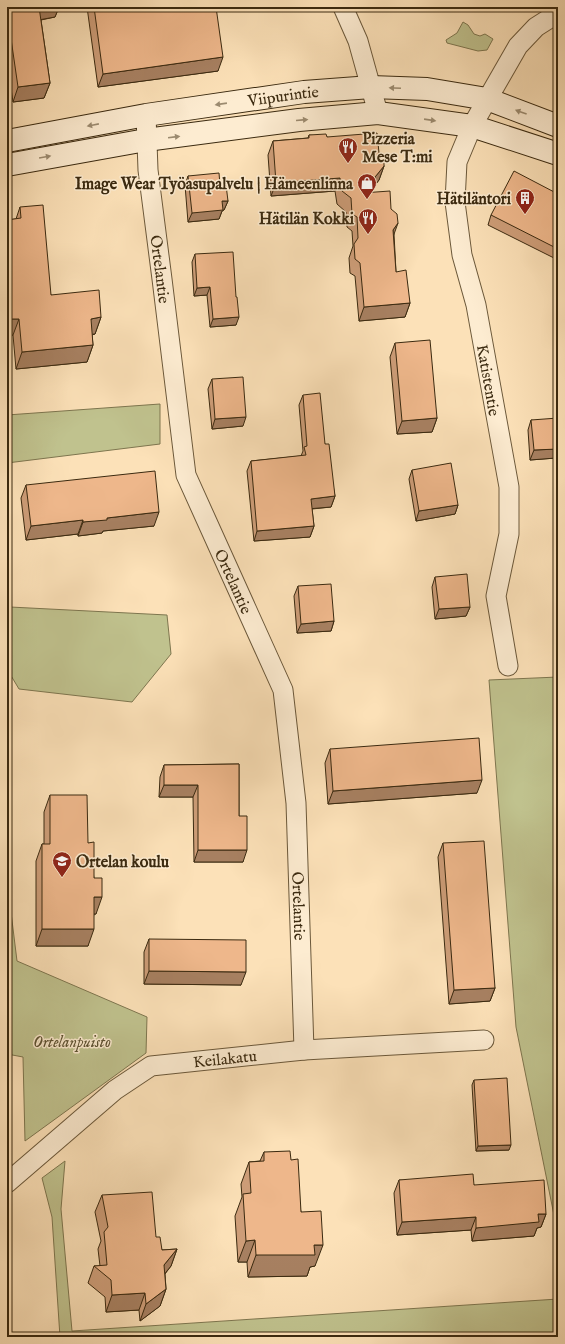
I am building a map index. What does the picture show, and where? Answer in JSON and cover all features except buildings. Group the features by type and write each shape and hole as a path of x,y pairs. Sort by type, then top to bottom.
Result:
{"main road":[{"name":"Viipurintie","path":"7,140 146,115 304,92 371,87 427,89 486,100 558,126"},
{"name":"Viipurintie","path":"7,165 146,140 299,120 378,113 472,126 558,154"}],"street":[{"path":"343,7 358,41 378,113"},
{"name":"Katistentie","path":"508,666 496,596 509,534 509,487 476,305 462,255 455,202 457,162 472,126 518,46 536,27 558,13"},
{"name":"Ortelantie","path":"146,115 148,170 186,475 282,690 296,803 304,1050"},
{"name":"Keilakatu","path":"7,1183 115,1090 151,1066 304,1050 484,1040"}],"green space":[{"path":"463,22 468,25 474,34 480,36 485,34 493,39 487,50 478,51 447,43 446,40 457,33"},
{"path":"160,404 160,444 7,463 7,415"},
{"path":"10,607 167,615 171,654 132,702 19,689 7,669 7,642"},
{"path":"558,677 558,1235 516,1027 489,680"},
{"name":"Ortelanpuisto","path":"7,880 17,961 147,1017 146,1053 25,1141 23,1057 7,1054"},
{"path":"65,1161 61,1209 72,1331 558,1299 558,1337 60,1337 52,1217 42,1178"}],"place":[{"name":"Pizzeria Mese T:mi","path":"348,164"},
{"name":"Image Wear Työasupalvelu | Hämeenlinna","path":"367,200"},
{"name":"Hätiläntori","path":"525,215"},
{"name":"Hätilän Kokki","path":"368,235"},
{"name":"Ortelan koulu","path":"62,878"}]}
